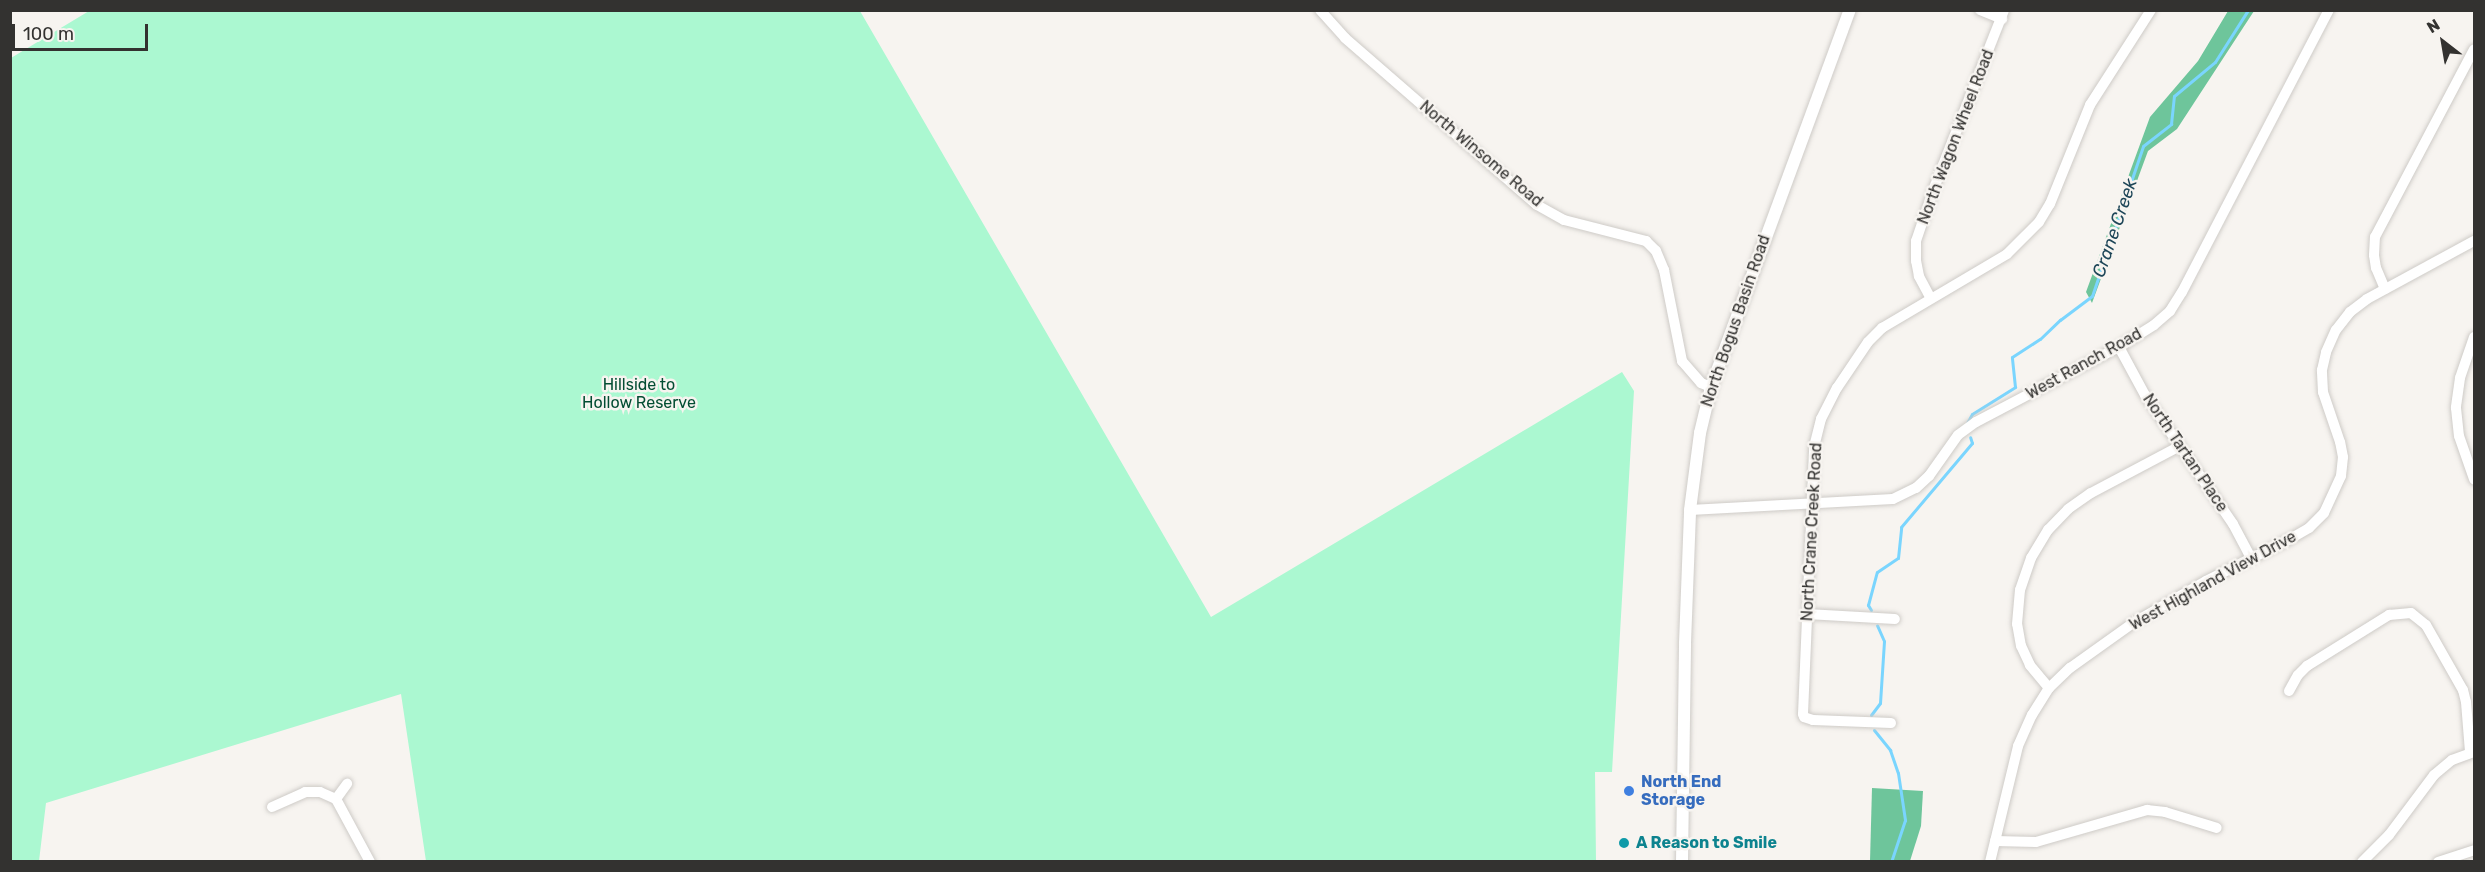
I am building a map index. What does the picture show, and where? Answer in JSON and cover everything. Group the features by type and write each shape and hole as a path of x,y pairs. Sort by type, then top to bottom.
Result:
{"street":[{"name":"North Winsome Road","path":"1320,10 1345,38 1537,205 1564,220 1646,241 1656,251 1664,270 1682,362 1701,383 1711,387"},
{"name":"North Bogus Basin Road","path":"1682,861 1685,643 1690,510 1700,433 1711,387 1850,10"},
{"path":"1980,10 2003,15"},
{"name":"North Crane Creek Road","path":"1891,723 1813,720 1804,717 1811,504 1818,431 1837,388 1868,342 1882,328 1930,297 2007,254 2039,222 2050,204 2090,105 2151,10"},
{"name":"West Ranch Road","path":"1690,510 1893,499 1916,488 1929,476 1958,435 1976,422 2119,347 2154,326 2170,311 2182,292 2329,10"},
{"name":"North Wagon Wheel Road","path":"1930,297 1919,276 1916,241 1934,188 2003,15"},
{"path":"2385,289 2376,268 2375,237 2475,49"},
{"name":"West Highland View Drive","path":"1990,861 2018,746 2032,715 2049,688 2070,668 2133,623 2309,528 2324,513 2341,476 2343,457 2340,441 2323,392 2322,370 2326,352 2336,330 2350,312 2385,289 2475,241"},
{"path":"2475,337 2460,378 2456,408 2459,436 2475,479"},
{"name":"North Tartan Place","path":"2119,347 2178,447 2233,524 2251,558"},
{"path":"2049,688 2030,665 2021,646 2017,624 2020,590 2031,558 2048,530 2068,509 2091,492 2178,447"},
{"path":"2289,691 2298,675 2307,666 2389,615 2411,613 2427,625 2463,690 2473,752 2452,760 2434,775 2389,834 2362,861"},
{"path":"1807,614 1895,619"},
{"path":"336,799 347,784"},
{"path":"272,807 306,792 320,792 336,799 370,861"},
{"path":"1995,841 2036,842 2147,810 2165,812 2217,828"},
{"path":"2438,861 2475,850"}],"green space":[{"name":"Hillside to Hollow Reserve","path":"89,11 860,11 1211,617 1622,372 1634,391 1612,772 1595,772 1596,861 426,861 401,694 46,803 39,861 11,861 11,58"},
{"path":"2228,11 2254,11 2177,129 2148,151 2092,303 2086,292 2150,117 2198,61"},
{"path":"1872,788 1923,791 1921,826 1910,861 1870,861"}],"waterway":[{"name":"Crane Creek","path":"1967,423 1972,414 2015,387 2012,357 2040,339 2060,320 2092,296 2143,146 2171,124 2174,96 2215,62 2248,10"},
{"name":"Crane Creek","path":"1871,610 1868,605 1877,572 1898,558 1901,527 1972,443 1970,437"},
{"name":"Crane Creek","path":"1871,715 1880,703 1884,641 1877,625"},
{"name":"Crane Creek","path":"1874,730 1890,750 1898,773 1905,820 1891,862"}],"place":[{"name":"North End Storage","path":"1629,791"},
{"name":"A Reason to Smile","path":"1624,843"}]}
